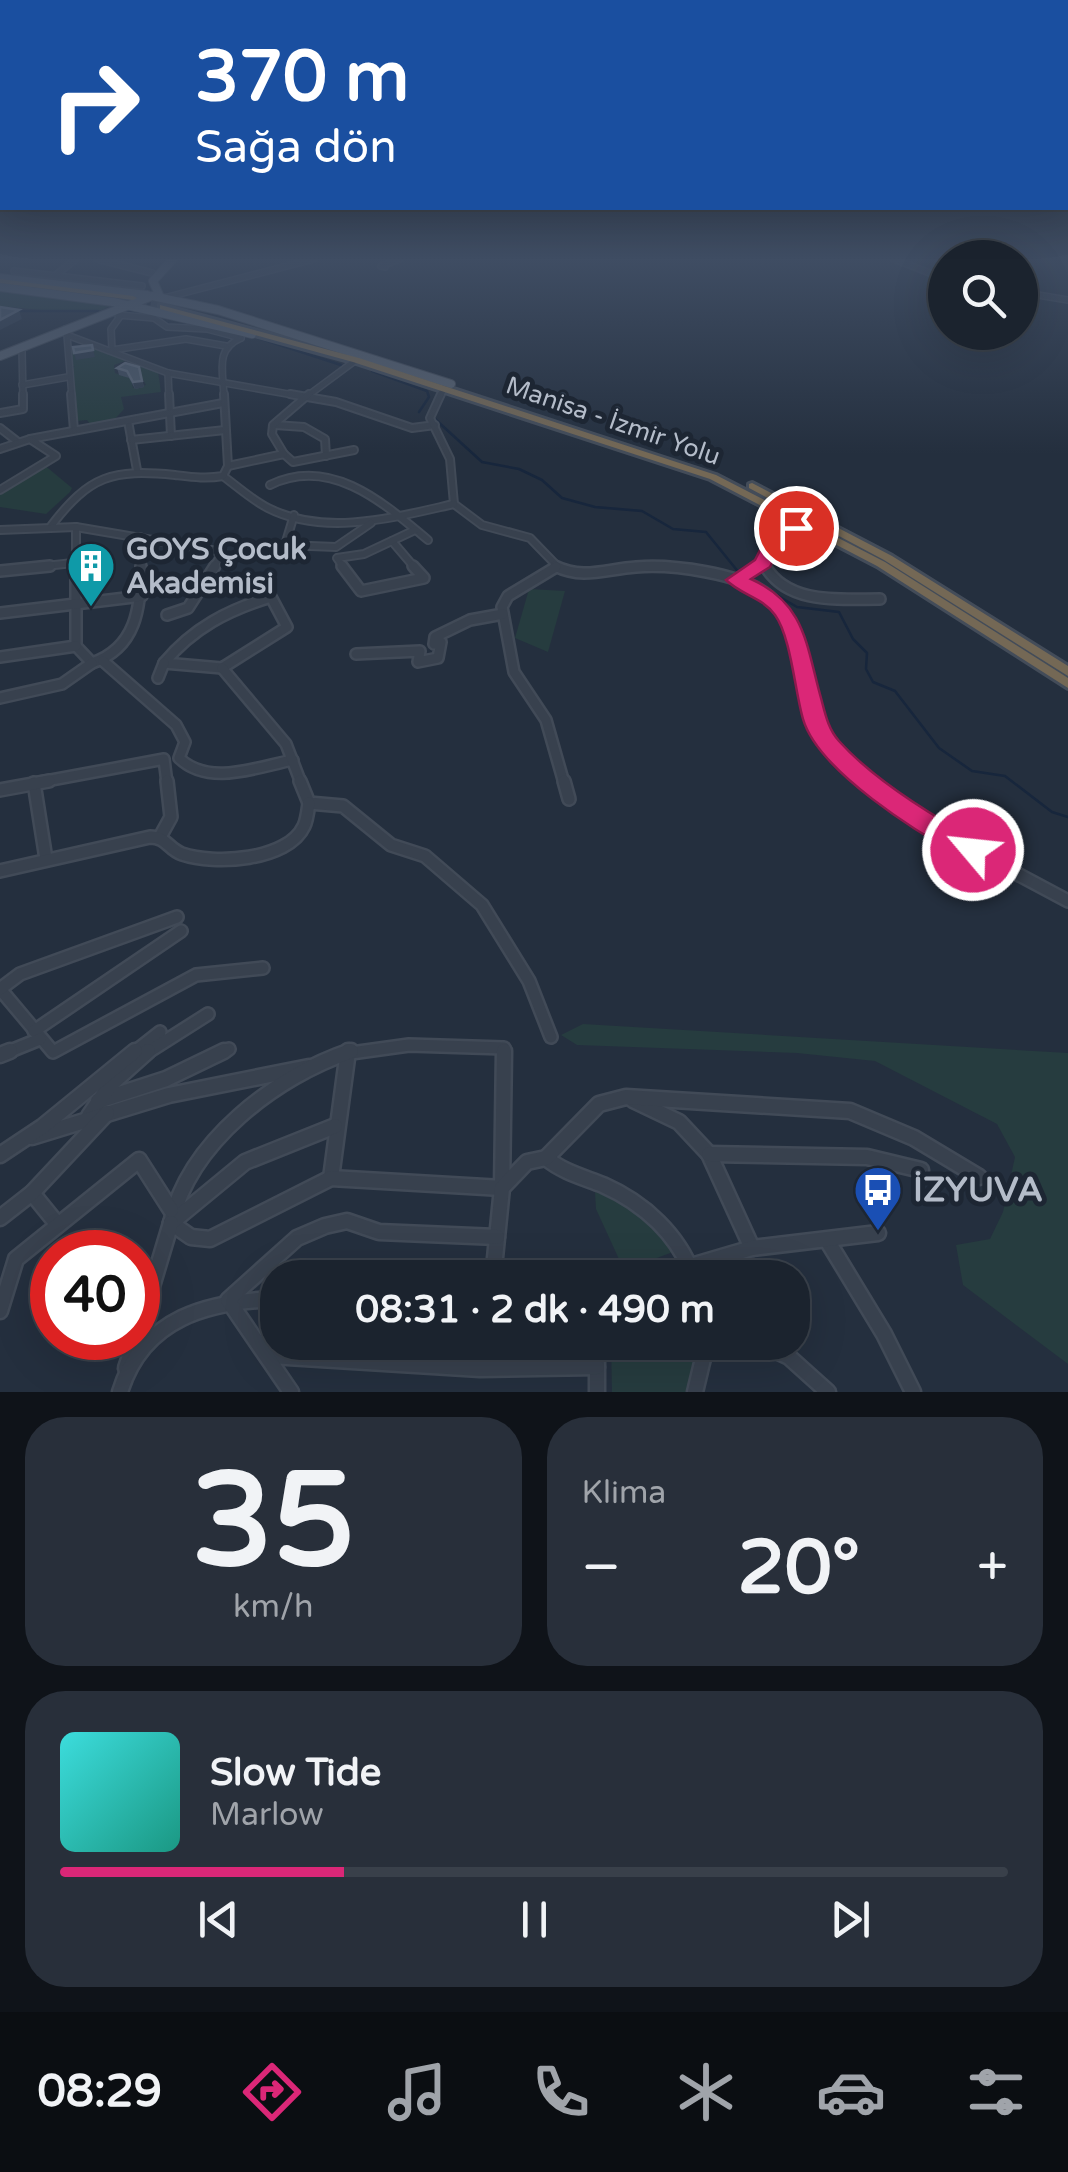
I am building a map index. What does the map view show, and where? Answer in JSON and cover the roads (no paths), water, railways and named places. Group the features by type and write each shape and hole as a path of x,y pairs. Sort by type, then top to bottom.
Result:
{"highway":[{"name":"Manisa - İzmir Yolu","path":"240,324 448,386 683,466 751,495 881,564 1068,684"},
{"name":"Manisa - İzmir Yolu","path":"241,324 688,459 759,490 888,558 1068,672"}],"main road":[{"path":"0,358 84,324"},
{"path":"0,358 86,324"},
{"path":"218,324 355,359"},
{"path":"263,324 340,346 448,386"}],"street":[{"path":"112,350 111,330 115,324"},
{"path":"163,324 182,340"},
{"path":"112,350 182,340 226,346 241,338 207,329 167,327"},
{"path":"74,430 66,332 168,373 336,402 406,426 432,421"},
{"path":"222,476 228,466 221,382 226,346"},
{"path":"1,412 23,409 22,351"},
{"path":"354,450 293,462 272,434 273,425 355,359"},
{"path":"168,373 172,436"},
{"path":"22,386 68,377"},
{"path":"448,386 432,421 457,481 454,504"},
{"path":"0,449 30,439 223,403"},
{"path":"128,421 137,470"},
{"path":"273,425 296,424 313,430 326,440 326,456"},
{"path":"0,428 18,442"},
{"path":"130,440 225,430"},
{"path":"0,490 56,456 30,439"},
{"path":"228,466 284,454"},
{"path":"50,526 83,487 101,478 137,470 206,478 222,476 272,510 336,524 399,517 454,504"},
{"path":"270,485 282,480 323,477 368,490 428,540"},
{"path":"454,504 482,526 530,538 556,566 581,576 669,566 736,580 768,594 788,616 816,724 830,746 918,821 1068,901"},
{"path":"294,515 285,546 336,547 374,521"},
{"path":"76,527 76,646 82,656 124,674 154,709 174,721 186,742 179,758 181,763 197,772 243,771 294,760"},
{"path":"0,530 76,527 223,552 188,608 167,616"},
{"path":"736,580 763,563 778,534 796,528"},
{"path":"392,541 424,578 361,591 337,558 364,554 415,530"},
{"path":"0,698 82,676 129,637 142,596 140,537"},
{"path":"0,571 73,563"},
{"path":"763,563 777,583 798,592 880,600"},
{"path":"556,566 508,596 503,614 514,672 546,720 569,799"},
{"path":"0,613 142,596"},
{"path":"158,678 164,663 182,639 208,622 271,598 287,627 257,642 222,668 164,663"},
{"path":"188,608 208,622"},
{"path":"356,654 420,651 418,662 438,658 440,642 434,644 435,636 470,620 503,614"},
{"path":"0,656 76,646"},
{"path":"0,871 130,839 160,837 185,855 255,859 298,834 304,827 309,803 294,760 277,732 222,668"},
{"path":"0,790 164,759 171,817 160,837"},
{"path":"34,783 46,859"},
{"path":"309,803 343,806 391,845 425,856 482,905 529,981 551,1037"},
{"path":"177,917 20,974 0,989 53,1052 196,975 263,968"},
{"path":"0,1055 37,1035 182,932"},
{"path":"89,1116 95,1101 154,1043 208,1014"},
{"path":"32,1137 160,1032"},
{"path":"160,1254 171,1216 197,1164 232,1124 316,1066 348,1051 415,1043 504,1048 502,1188 495,1260"},
{"path":"95,1101 166,1078 228,1048"},
{"path":"331,1178 348,1051"},
{"path":"0,1155 32,1137 89,1116 216,1083 316,1066"},
{"path":"626,1097 679,1122 709,1154 752,1248"},
{"path":"0,1311 4,1280 16,1259 139,1160 171,1216 191,1236 210,1239 331,1178 502,1188 527,1162 546,1158 598,1104 626,1097 850,1111 914,1138 979,1177"},
{"path":"0,1218 32,1193 109,1111"},
{"path":"171,1216 246,1162 335,1126"},
{"path":"709,1154 866,1157 921,1170"},
{"path":"546,1158 559,1170 610,1188 647,1212 684,1260"},
{"path":"32,1193 58,1225"},
{"path":"228,1300 296,1238 325,1226 347,1221 379,1232 497,1237"},
{"path":"722,1260 752,1248 878,1233"},
{"path":"827,1240 914,1392"},
{"path":"122,1384 160,1330 176,1318 196,1307 228,1300 260,1299"},
{"path":"228,1300 260,1345"},
{"path":"122,1384 129,1360"},
{"path":"273,1360 291,1392"},
{"path":"335,1360 480,1369 597,1366"},
{"path":"597,1360 597,1392"},
{"path":"694,1392 702,1360"},
{"path":"793,1360 828,1392"}],"waterway":[{"path":"252,336 341,365"},
{"path":"372,371 427,391 429,397 419,412"},
{"path":"435,419 482,462 519,469 542,480 562,498 595,507 642,511 673,529 706,532 740,574"},
{"path":"754,582 797,607 839,612 853,639 867,653 866,669 873,682 895,691 939,748 972,771 1005,776 1052,812 1068,817"}],"place":[{"name":"GOYS Çocuk Akademisi","path":"91,608"},
{"name":"İZYUVA","path":"878,1232"}]}
